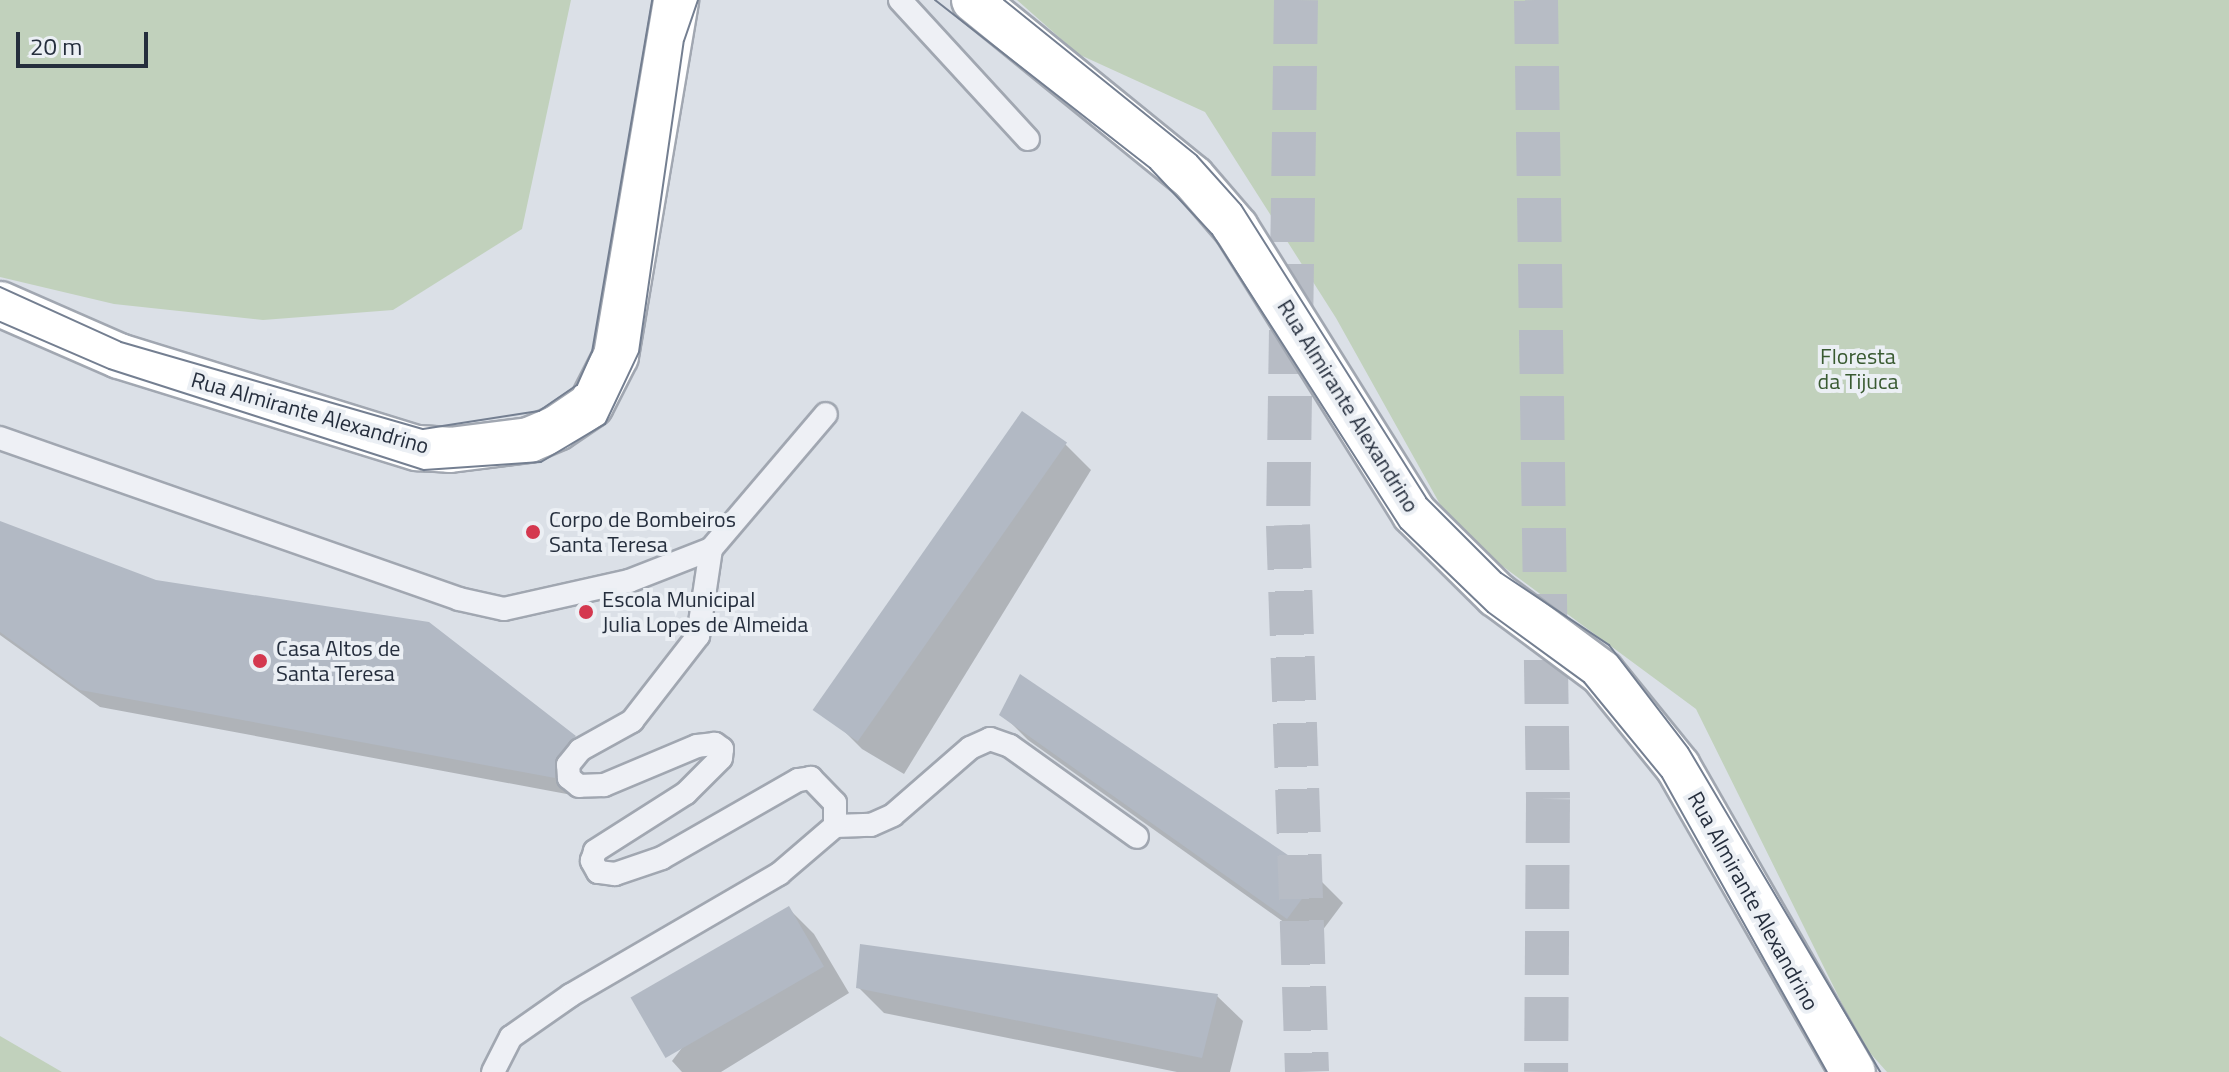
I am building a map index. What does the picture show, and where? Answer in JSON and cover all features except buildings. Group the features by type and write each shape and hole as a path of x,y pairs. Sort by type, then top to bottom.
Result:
{"street":[{"name":"Rua Almirante Alexandrino","path":"0,304 119,356 417,448 450,450 529,440 557,428 591,405 616,356 676,0"},
{"name":"Rua Almirante Alexandrino","path":"974,0 1193,178 1236,228 1414,513 1497,595 1602,673 1678,767 1853,1072"}],"lane":[{"path":"900,0 1028,139"},
{"path":"0,438 459,599 504,609 629,581 711,549 826,414"},
{"path":"711,549 698,636 632,721 580,750 568,765 569,778 579,786 604,785 697,746 715,744 722,749 721,758 686,793 595,851 592,861 598,872 615,874 662,858 798,780 811,778 825,789 835,803 835,826"},
{"path":"493,1072 511,1037 571,995 779,874 835,826 871,825 893,815 970,748 990,739 1010,746 1137,837"}],"green space":[{"path":"0,0 571,0 522,229 393,310 263,320 114,304 0,277"},
{"name":"Floresta da Tijuca","path":"1017,0 2229,0 2229,1072 1887,1072 1862,1044 1696,709 1455,531 1336,318 1205,112 1078,54"},
{"path":"0,1036 62,1072 0,1072"}],"tunnel":[{"path":"1296,0 1288,525 1307,1072"},
{"path":"1536,0 1548,799 1546,1072"}],"tram line":[{"path":"0,287 121,342 423,429 539,411 577,385 592,352 652,0"},
{"path":"0,322 109,369 424,470 541,462 605,424 639,352 684,41 698,0"},
{"path":"935,0 1150,168 1212,234 1401,528 1488,612 1584,682 1662,777 1827,1072"},
{"path":"1004,0 1197,156 1241,205 1426,498 1501,573 1609,645 1688,748 1880,1072"}],"place":[{"name":"Corpo de Bombeiros Santa Teresa","path":"533,532"},
{"name":"Escola Municipal Julia Lopes de Almeida","path":"586,612"},
{"name":"Casa Altos de Santa Teresa","path":"260,661"}]}
